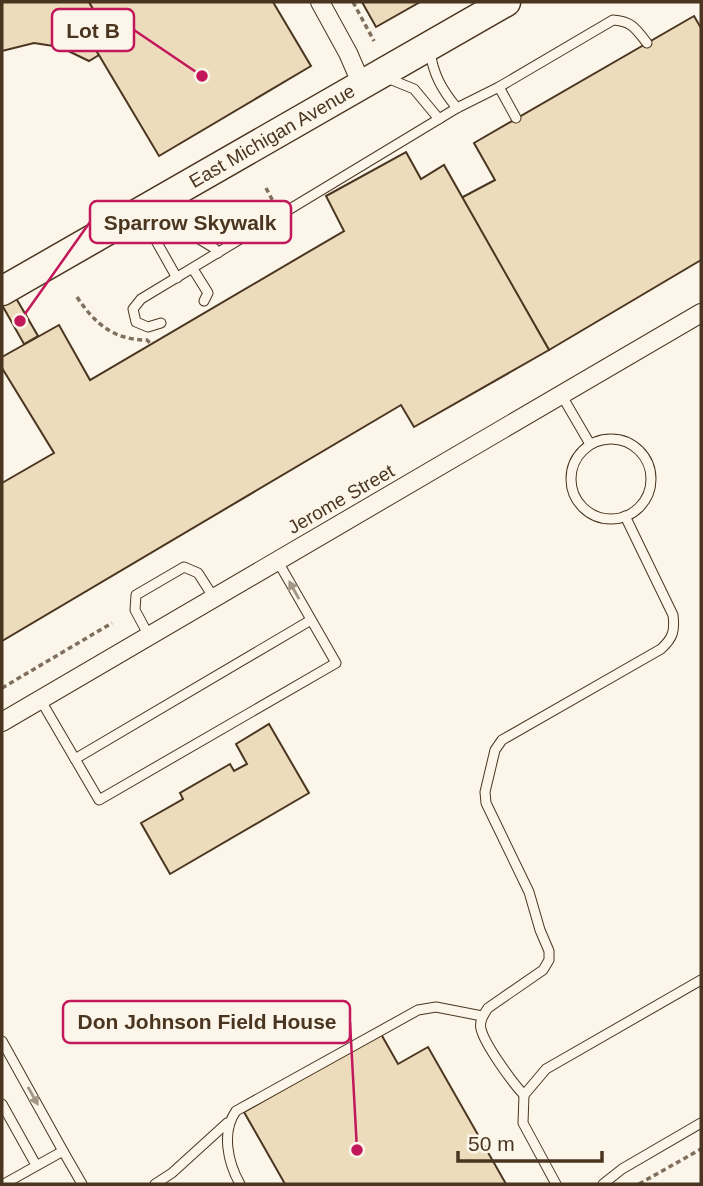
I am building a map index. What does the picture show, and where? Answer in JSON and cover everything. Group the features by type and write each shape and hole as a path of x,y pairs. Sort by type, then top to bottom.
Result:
{"main road":[{"name":"East Michigan Avenue","path":"2,291 370,81 474,15 506,2"}],"street":[{"path":"320,2 348,53 370,81"},
{"name":"Jerome Street","path":"2,722 701,313"}],"lane":[{"path":"161,323 148,327 139,325 134,318 133,309 141,299 457,108 499,87 613,20 625,21 636,29 647,43"},
{"path":"429,46 432,69 442,90 457,108"},
{"path":"370,81 414,89 439,119"},
{"path":"499,87 516,118"},
{"path":"151,206 218,253"},
{"path":"151,206 177,278"},
{"path":"193,269 208,293 204,301"},
{"path":"562,396 590,444"},
{"path":"614,439 626,442 637,448 645,458 651,482 648,494 641,505 625,516 604,519 590,514 580,505 573,493 570,479 572,465 579,453 590,444 614,439"},
{"path":"524,1095 509,1079 481,1028 482,1016 488,1008 543,970 550,960 549,951 529,892 486,803 485,792 495,750 502,740 661,649 671,640 675,630 673,615 625,516"},
{"path":"40,699 99,800 336,663 277,560"},
{"path":"149,636 135,610 136,595 184,567 198,573 214,598"},
{"path":"75,759 311,620"},
{"path":"556,1184 523,1123 524,1095 546,1069 701,980"},
{"path":"155,1184 172,1173 227,1123 236,1111 418,1010 436,1007 482,1016"},
{"path":"2,1041 82,1184"},
{"path":"2,1104 36,1165"},
{"path":"227,1123 229,1154 240,1184"},
{"path":"603,1184 622,1169 701,1123"},
{"path":"4,1184 63,1152"}],"path":[{"path":"353,2 374,41"},
{"path":"266,188 275,206"},
{"path":"77,297 91,318 104,327 117,335 132,340 147,340 151,344"},
{"path":"2,688 112,623"},
{"path":"639,1184 701,1149"}],"building":[{"path":"2,2 89,2 96,14 87,19 97,36 90,40 99,55 89,61 60,47 34,43 2,51"},
{"path":"89,2 273,2 311,66 159,156 90,40 97,36 87,19 96,14"},
{"path":"362,2 420,2 376,27"},
{"path":"694,16 701,28 701,260 549,350 461,198 495,180 474,143"},
{"path":"406,152 421,179 444,165 549,350 414,427 401,405 2,641 2,483 54,453 2,368 2,357 59,325 90,380 344,231 326,196"},
{"path":"2,274 38,336 24,344 2,305"},
{"path":"269,724 309,793 170,874 141,823 183,799 180,793 230,764 234,771 247,764 236,744"},
{"path":"381,1034 398,1064 428,1047 506,1184 285,1184 244,1112"}],"place":[{"name":"Lot B","path":"202,76"},
{"name":"Sparrow Skywalk","path":"20,321"},
{"name":"Don Johnson Field House","path":"357,1150"}]}
